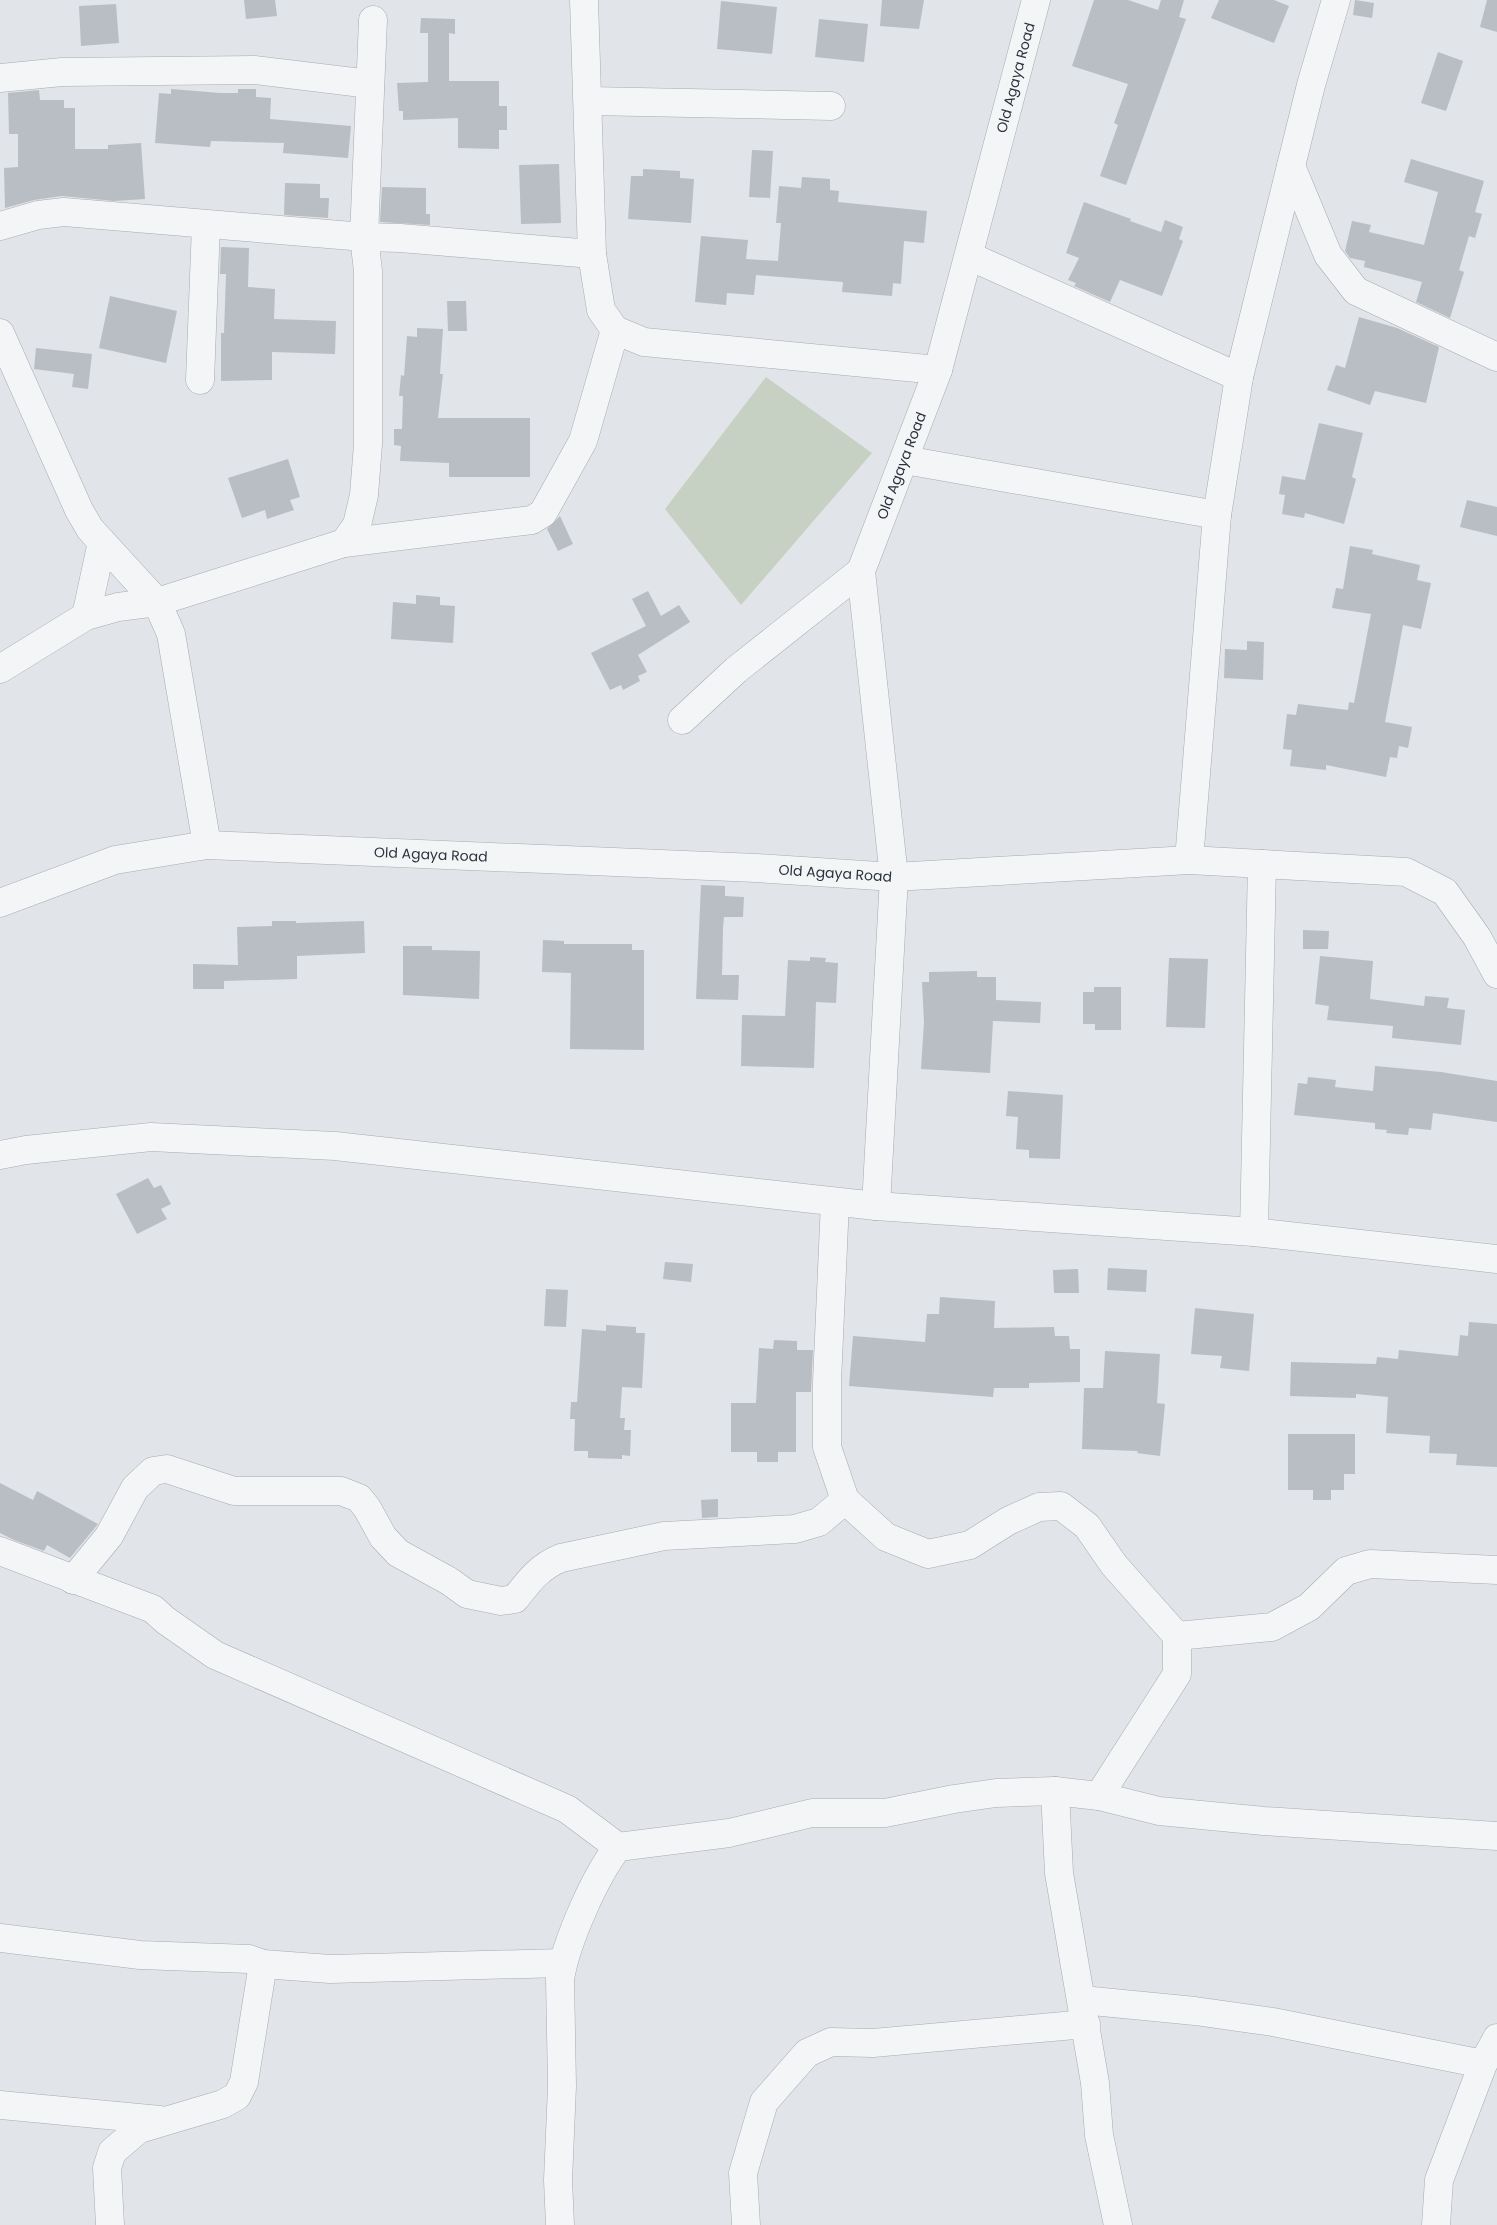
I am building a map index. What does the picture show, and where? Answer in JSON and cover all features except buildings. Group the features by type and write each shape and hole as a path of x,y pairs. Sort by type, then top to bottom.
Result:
{"street":[{"path":"584,0 589,101 592,254 601,310 615,330 644,342 938,370"},
{"name":"Old Agaya Road","path":"0,903 115,860 207,845 746,868 894,877 861,571 938,370 1036,0"},
{"path":"1189,860 1217,515 1239,377 1311,85 1336,0"},
{"path":"344,543 358,525 364,495 368,444 368,271 364,237 373,20"},
{"path":"0,78 62,72 254,70 370,84"},
{"path":"589,101 831,106"},
{"path":"1291,166 1328,254 1356,291 1497,357"},
{"path":"0,226 38,215 64,212 206,225 400,238 592,254"},
{"path":"200,380 206,225"},
{"path":"969,256 1239,377"},
{"path":"0,669 86,616 118,607 157,602 344,543 532,520 544,513 583,442 615,330"},
{"path":"0,333 79,510 102,542 157,602 172,634 207,845"},
{"path":"905,460 1217,515"},
{"path":"86,616 102,542"},
{"path":"682,720 736,670 861,571"},
{"path":"876,1206 894,877 1189,860 1406,872 1444,892 1477,937 1497,974"},
{"path":"1254,1232 1262,864"},
{"path":"0,1155 26,1150 151,1137 335,1146 876,1206 1254,1232 1497,1259"},
{"path":"835,1202 828,1333 827,1447 845,1500 886,1538 928,1554 970,1545 1008,1521 1040,1507 1060,1506 1087,1526 1114,1565 1177,1636 1177,1674 1099,1796"},
{"path":"73,1580 109,1536 135,1488 153,1471 167,1470 234,1491 341,1490 359,1498 367,1508 383,1538 398,1554 449,1581 467,1594 501,1601 514,1599 533,1575 546,1564 561,1558 664,1536 795,1529 819,1522 845,1500"},
{"path":"0,1551 153,1609 164,1620 215,1656 567,1809 618,1847 730,1833 812,1814 885,1814 954,1799 996,1793 1055,1792 1099,1796 1159,1811 1264,1821 1497,1836"},
{"path":"1177,1636 1272,1626 1309,1607 1346,1571 1370,1564 1497,1570"},
{"path":"1055,1792 1059,1873 1095,2083 1099,2134 1118,2225"},
{"path":"560,2225 558,2180 562,2086 559,2014 562,1963 574,1930 606,1863 618,1847"},
{"path":"0,1938 140,1955 249,1959 263,1964 330,1969 562,1963"},
{"path":"110,2225 107,2168 112,2152 139,2129 223,2104 237,2096 244,2082 263,1964"},
{"path":"746,2225 743,2173 764,2102 807,2053 831,2042 873,2043 1084,2012 1195,2011 1273,2022 1493,2047 1439,2180 1436,2225"},
{"path":"0,2105 164,2121"}],"green space":[{"path":"766,377 872,453 741,605 665,509"}]}
